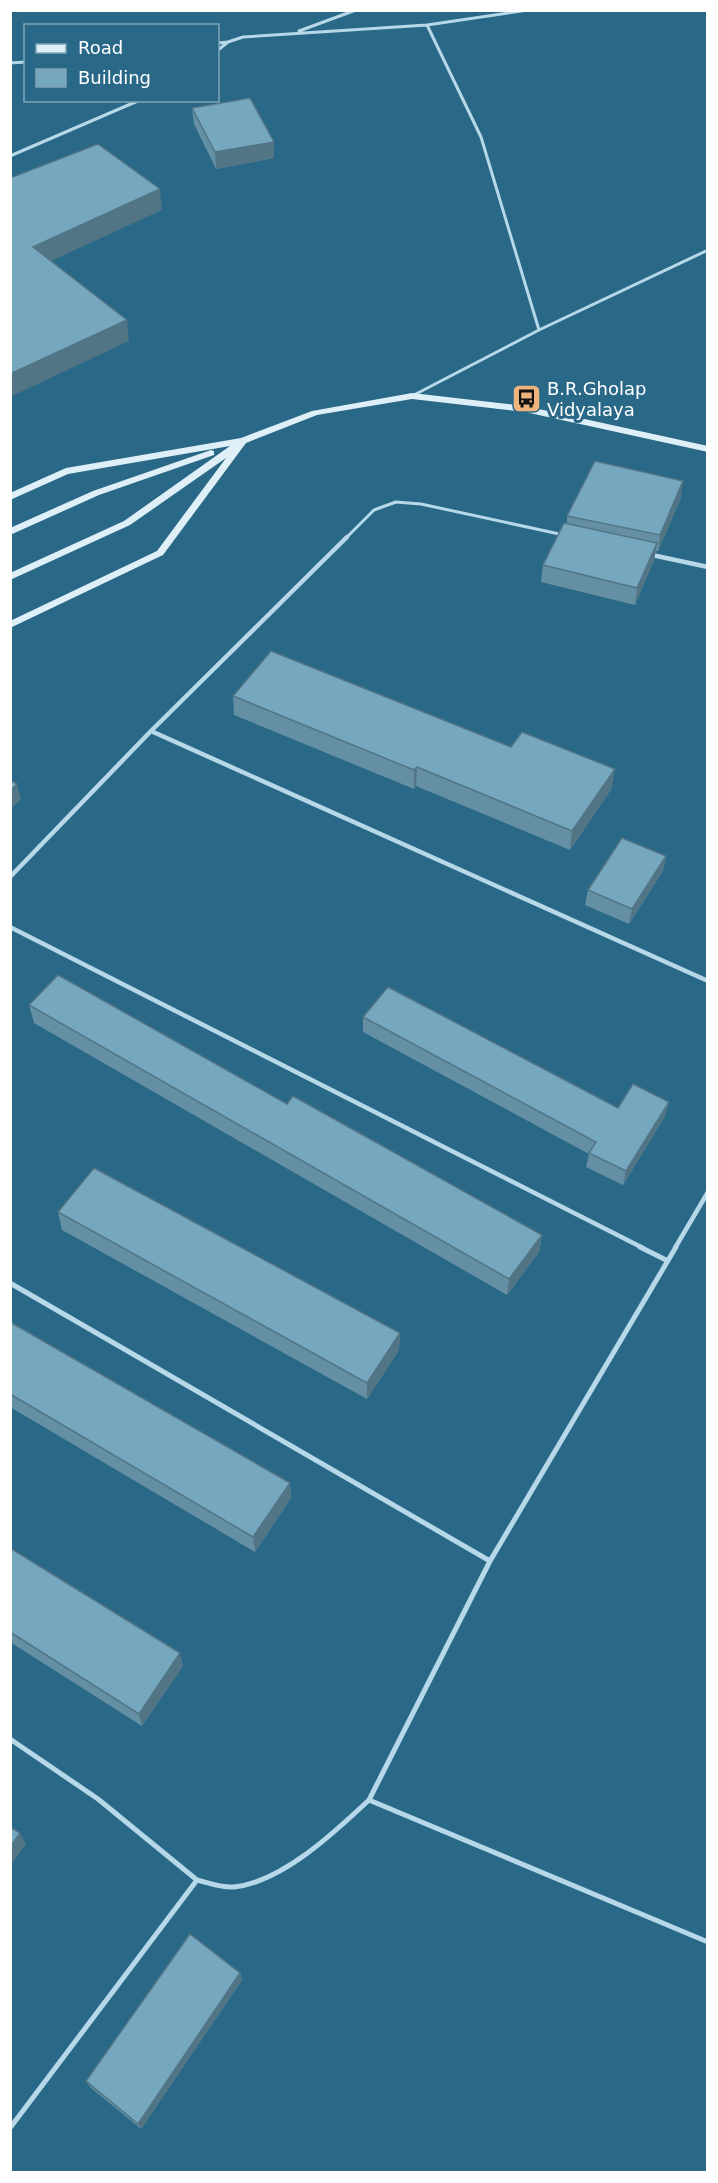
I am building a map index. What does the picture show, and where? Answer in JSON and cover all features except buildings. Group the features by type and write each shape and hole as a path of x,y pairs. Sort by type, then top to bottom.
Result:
{"main road":[{"path":"10,532 96,493 243,441 315,412 412,396 525,409 708,449"},
{"path":"10,496 66,471 243,441"},
{"path":"10,577 128,523 243,441"},
{"path":"10,625 160,553 243,441"}],"lane":[{"path":"294,33 356,10"},
{"path":"219,43 243,37 427,25 528,10"},
{"path":"427,25 481,137 539,330"},
{"path":"219,49 228,42"},
{"path":"10,156 136,102"},
{"path":"412,396 539,330 708,249"},
{"path":"10,876 151,731 374,510 396,502 420,504 570,537"},
{"path":"650,554 708,567"},
{"path":"151,731 708,981"},
{"path":"10,927 666,1260"},
{"path":"10,1739 82,1786 197,1880 232,1887 267,1880 344,1824 369,1800 490,1561 708,1192"},
{"path":"10,1283 490,1561"},
{"path":"369,1800 708,1942"},
{"path":"10,2128 197,1880"}],"place":[{"name":"B.R.Gholap Vidyalaya","path":"526,398"}]}
